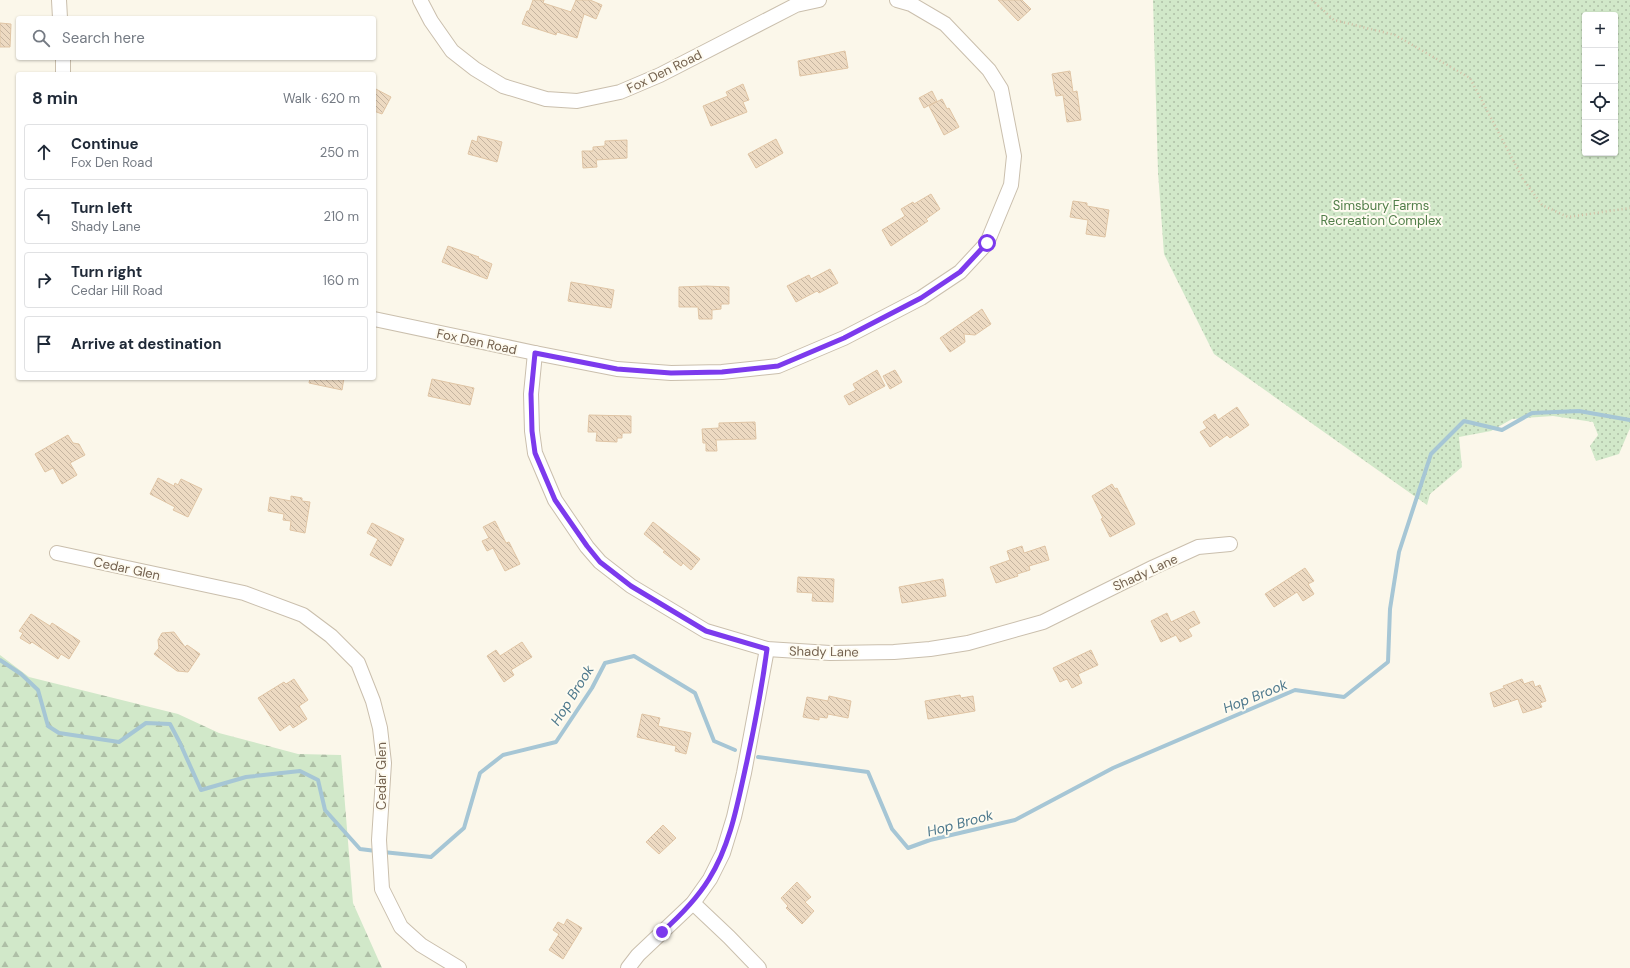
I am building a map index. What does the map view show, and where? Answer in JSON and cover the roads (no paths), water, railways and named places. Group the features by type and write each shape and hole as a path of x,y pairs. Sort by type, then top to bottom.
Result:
{"street":[{"path":"59,0 60,16"},
{"name":"Fox Den Road","path":"420,0 430,21 452,51 481,72 503,86 538,97 577,101 620,92 660,75 796,5 819,0"},
{"name":"Fox Den Road","path":"376,319 617,369 671,373 722,372 778,366 844,338 921,298 960,272 987,243 1011,185 1014,156 1001,89 990,70 945,24 911,4 897,0"},
{"path":"62,60 64,72"},
{"name":"Shady Lane","path":"535,353 531,394 532,431 535,453 555,500 587,546 600,562 631,586 706,631 767,649 830,653 894,652 930,649 968,643 1043,622 1154,566 1198,548 1230,544"},
{"name":"Cedar Glen","path":"58,553 244,593 303,615 331,636 358,663 373,700 380,728 384,763 379,840 382,889 401,928 421,945 459,968"},
{"path":"628,968 638,955 693,903 710,879 723,853 734,817 753,733 767,649"},
{"path":"693,903 759,968"}],"waterway":[{"name":"Hop Brook","path":"758,757 868,772 892,829 908,848 930,840 1015,820 1113,768 1295,690 1344,697 1388,662 1390,609 1399,552 1431,454 1464,421 1502,430 1532,413 1579,411 1630,420"},
{"name":"Hop Brook","path":"383,852 431,857 464,828 480,773 503,755 556,742 592,688 605,663 634,656 695,693 714,741 735,750"},
{"name":"Hop Brook","path":"0,660 21,674 38,690 48,726 59,733 119,742 146,723 170,724 201,790 246,777 300,771 318,780 325,810 360,849 376,851"}],"park label":[{"name":"Simsbury Farms Recreation Complex","path":"1381,212"}]}
